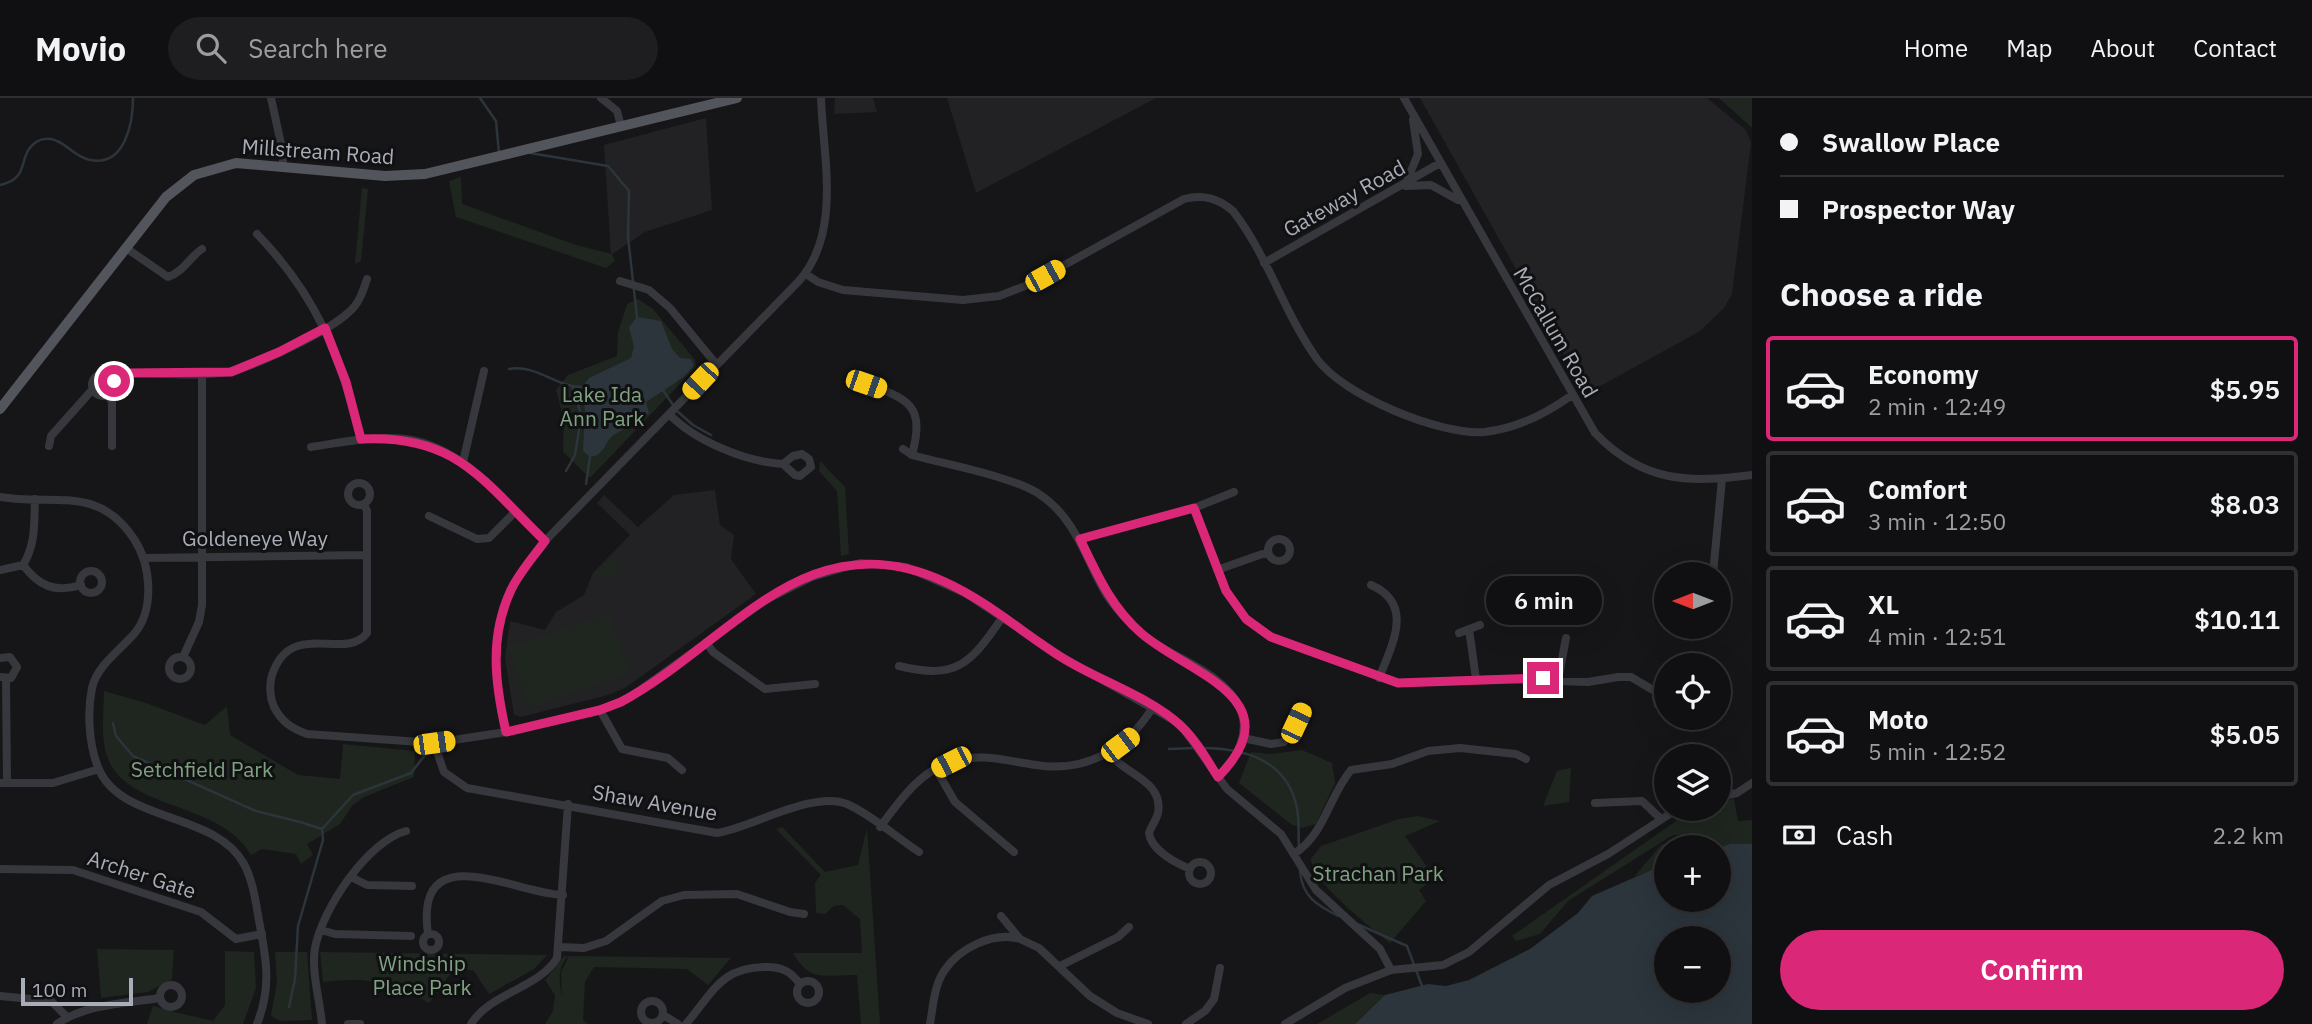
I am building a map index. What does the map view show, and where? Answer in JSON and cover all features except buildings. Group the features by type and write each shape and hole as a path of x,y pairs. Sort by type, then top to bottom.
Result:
{"main road":[{"name":"Millstream Road","path":"0,409 166,197 194,175 236,163 410,176 737,98"}],"street":[{"path":"272,98 283,166"},
{"path":"601,98 617,111 621,125"},
{"path":"506,732 495,675 497,630 511,588 545,541 806,274 826,221 821,98"},
{"name":"McCallum Road","path":"1404,98 1462,204 1595,433 1635,465 1678,479 1722,479 1752,475"},
{"path":"1403,186 1410,177 1418,154 1412,113"},
{"name":"Gateway Road","path":"1264,262 1440,163"},
{"path":"1403,186 1431,185 1462,204"},
{"path":"806,274 818,282 843,290 963,300 999,296 1030,284 1184,199 1202,196 1219,201 1233,211 1315,357 1335,379 1367,399 1443,427 1484,432 1520,423 1572,395"},
{"path":"257,234 289,267 325,328 346,382 361,439"},
{"path":"126,248 168,277 177,273 188,259 202,249"},
{"path":"108,395 97,395 93,389 93,380 99,375 111,378 125,373 202,373 240,369 325,328 349,312 360,298 367,279"},
{"path":"620,281 649,290 664,303 716,364"},
{"path":"463,462 484,371"},
{"path":"183,657 201,614 202,373"},
{"path":"108,395 114,385 111,378"},
{"path":"866,384 895,394 911,405 918,424 912,455"},
{"path":"49,446 51,436 93,389"},
{"path":"108,395 112,402 112,446"},
{"path":"668,414 677,423 717,445 771,463 783,464"},
{"path":"311,447 361,439 394,438 419,441 463,462 545,541"},
{"path":"903,449 912,455 1034,491 1055,507 1080,539 1107,596 1142,634 1211,677 1231,693 1240,708 1243,738 1234,761 1218,777"},
{"path":"1714,562 1722,479"},
{"path":"1080,539 1194,508 1234,492"},
{"path":"0,497 71,498 98,507 121,522 144,558 148,578 146,607 136,631 103,666 92,688 91,739 99,769 114,790 135,802 209,832 228,846 243,863 250,880 262,934 268,979 257,1024"},
{"path":"23,565 34,541 34,499"},
{"path":"364,504 368,510 367,633 357,642 306,642 289,650 276,664 270,682 272,702 280,717 292,728 307,734 434,743 506,732 600,710 638,692 706,642 788,588 829,570 860,563 890,564 927,574 965,593 1083,671 1180,724 1235,797 1281,834 1316,890 1380,949 1391,970"},
{"path":"1194,508 1226,591 1246,619 1271,637 1379,678 1412,684 1476,679 1588,682 1631,677 1654,687"},
{"path":"429,516 477,539 489,538 515,512"},
{"path":"1217,570 1268,552"},
{"name":"Goldeneye Way","path":"144,558 367,555"},
{"path":"0,570 23,565"},
{"path":"23,565 41,584 51,589 81,586"},
{"path":"1371,584 1385,591 1396,613 1397,625 1379,678"},
{"path":"899,666 929,673 953,668 968,660 982,647 1002,618"},
{"path":"1460,633 1480,625"},
{"path":"1469,629 1476,679"},
{"path":"1558,680 1566,638"},
{"path":"706,642 713,652 765,689 815,684"},
{"path":"0,658 10,657 16,663 14,675 3,678 3,783 53,783 99,769"},
{"path":"880,827 914,783 951,762 998,757 1060,767 1084,764 1109,753 1131,736 1153,707"},
{"path":"1243,738 1271,744 1284,743 1303,707"},
{"path":"600,710 622,749 668,758 681,770"},
{"name":"Shaw Avenue","path":"434,743 444,772 458,784 717,832 740,829 816,802 831,801 847,804 919,852"},
{"path":"1294,854 1315,838 1335,789 1351,770 1392,764 1428,751 1460,748 1516,754 1526,759"},
{"path":"1109,753 1119,766 1141,776 1154,793 1158,811 1149,829 1151,842 1179,864 1190,869"},
{"path":"936,769 955,802 1014,852"},
{"path":"1731,794 1752,783"},
{"path":"1595,803 1642,801 1654,812"},
{"path":"471,1024 489,1004 552,967 560,947 568,804"},
{"path":"1285,1024 1345,988 1391,970 1443,965 1469,951 1549,885 1608,854 1656,821"},
{"path":"322,1024 315,956 321,930 351,877 390,835 406,831"},
{"name":"Archer Gate","path":"0,869 73,870 201,912 236,939 262,934"},
{"path":"428,934 426,909 429,899 439,884 455,876 474,876 564,895"},
{"path":"351,877 368,885 412,886"},
{"path":"560,947 596,946 662,901 684,895 737,894 803,914"},
{"path":"1001,916 1020,939"},
{"path":"1060,967 1118,937 1129,927"},
{"path":"321,930 335,934 411,936"},
{"path":"930,1024 935,992 943,972 954,959 970,948 995,937 1020,939 1039,948 1090,996 1117,1013 1148,1024"},
{"path":"686,1024 723,979 738,969 777,967 793,974 800,984"},
{"path":"1186,1024 1205,1012 1214,999 1220,968"},
{"path":"0,996 51,1001 66,1017"},
{"path":"57,1024 66,1017 96,1008 160,999"},
{"path":"663,1014 678,1024"},
{"path":"348,1024 360,1024"}],"shaded area":[{"path":"835,98 873,98 877,112 834,114"},
{"path":"947,98 1156,98 976,193"},
{"path":"1420,98 1707,98 1746,130 1751,143 1732,294 1724,308 1700,331 1586,394"},
{"path":"706,118 712,210 645,232 611,255 604,145"},
{"path":"637,317 661,321 672,349 680,358 691,359 694,366 684,377 646,402 649,413 646,417 615,434 599,454 590,457 583,451 585,411 582,387 589,378 631,358 634,347 629,327"},
{"path":"715,490 720,525 734,535 731,559 756,594 625,688 608,695 521,717 514,715 505,658 510,621 545,630 556,612 584,595 593,573 630,535 597,503 604,495 638,527 674,495"},
{"path":"1731,844 1752,844 1752,1024 1355,1024 1385,995 1428,984 1446,986 1469,980 1530,949 1578,913 1592,896 1654,869 1654,912 1731,912"}],"green space":[{"path":"1719,98 1752,98 1752,128"},
{"path":"461,177 462,204 576,245 612,254 615,261 606,268 456,217 449,181"},
{"path":"362,188 368,189 361,261 355,264"},
{"name":"Lake Ida Ann Park","path":"638,299 653,309 695,360 696,367 590,478 563,452 564,420 556,390 568,375 617,356 618,332 627,304"},
{"path":"820,461 845,487 849,554 841,556 837,491 819,471"},
{"path":"615,555 625,565 608,582 598,573"},
{"path":"609,613 630,674 529,708 508,647"},
{"name":"Setchfield Park","path":"104,691 205,725 227,706 230,735 298,775 340,779 343,744 415,751 414,777 364,797 352,806 340,824 307,844 313,855 301,864 296,854 262,849 251,855 237,837 218,824 153,797 133,787 117,774 107,756 104,740"},
{"path":"1302,750 1332,763 1335,783 1316,824 1302,828 1292,825 1239,783 1251,752 1270,754"},
{"path":"1571,768 1569,802 1543,806 1557,771"},
{"path":"1731,799 1734,799 1738,821 1752,820 1752,844 1731,847 1731,835 1656,835 1676,821 1731,821"},
{"name":"Strachan Park","path":"1418,816 1440,821 1405,836 1435,878 1419,890 1426,901 1390,943 1331,892 1314,869 1311,859 1321,846 1399,819"},
{"path":"782,827 825,872 858,865 867,828 880,1024 861,1024 857,975 827,976 813,973 800,963 793,953 862,953 860,919 843,905 834,906 825,914 816,913 815,883 821,875 776,829"},
{"path":"1654,836 1654,847 1568,901 1540,934 1516,941 1512,936"},
{"path":"1654,853 1654,870 1634,877"},
{"path":"97,949 174,950 172,979 148,992 101,998"},
{"path":"225,951 254,952 256,988 243,1024 147,1024 153,1006 213,1021 225,1005"},
{"name":"Windship Place Park","path":"275,952 307,952 312,1020 280,1021 271,1016 277,982"},
{"name":"Windship Place Park","path":"320,952 547,955 534,969 489,994 473,970 453,970 429,1003 378,982 323,982"},
{"path":"564,956 568,956 560,971 562,998 561,972 569,956 731,958 708,985 687,969 594,967 585,982 583,1020 588,1024 545,1024 553,1011 555,995 545,980"},
{"path":"1370,993 1385,995 1355,1024 1317,1024"}],"waterway":[{"path":"0,185 16,177 30,148 41,140 57,141 90,160 111,157 125,141 133,98"},
{"path":"480,98 496,121 499,153"},
{"path":"530,153 608,166 629,191 628,237 637,317"},
{"path":"509,369 537,372 563,383 582,387"},
{"path":"566,471 575,455 581,414 572,386"},
{"path":"663,390 673,405"},
{"path":"677,411 693,425 711,435"},
{"path":"586,484 590,457"},
{"path":"113,723 116,736 133,756 256,811 304,823"},
{"path":"1169,749 1194,748"},
{"path":"1201,748 1232,750 1246,754 1260,759 1282,776 1296,804 1299,847"},
{"path":"289,1007 295,979 298,926 323,840 322,829 353,795 411,773 425,755"},
{"path":"306,824 322,829"},
{"path":"1300,871 1307,894 1323,908 1338,916"},
{"path":"1357,924 1407,946 1422,986"}],"route":[{"path":"114,381 111,378 125,373 231,372 279,352 325,328 346,382 361,439 394,438 419,441 463,462 545,541 511,588 497,630 495,675 506,732 600,710 621,702 764,601 812,576 846,565 890,564 906,567 947,583 1083,671 1168,715 1193,738 1218,777 1234,761 1243,738 1240,708 1231,693 1211,677 1142,634 1107,596 1080,539 1194,508 1226,591 1246,619 1271,637 1398,683 1543,678"}]}
